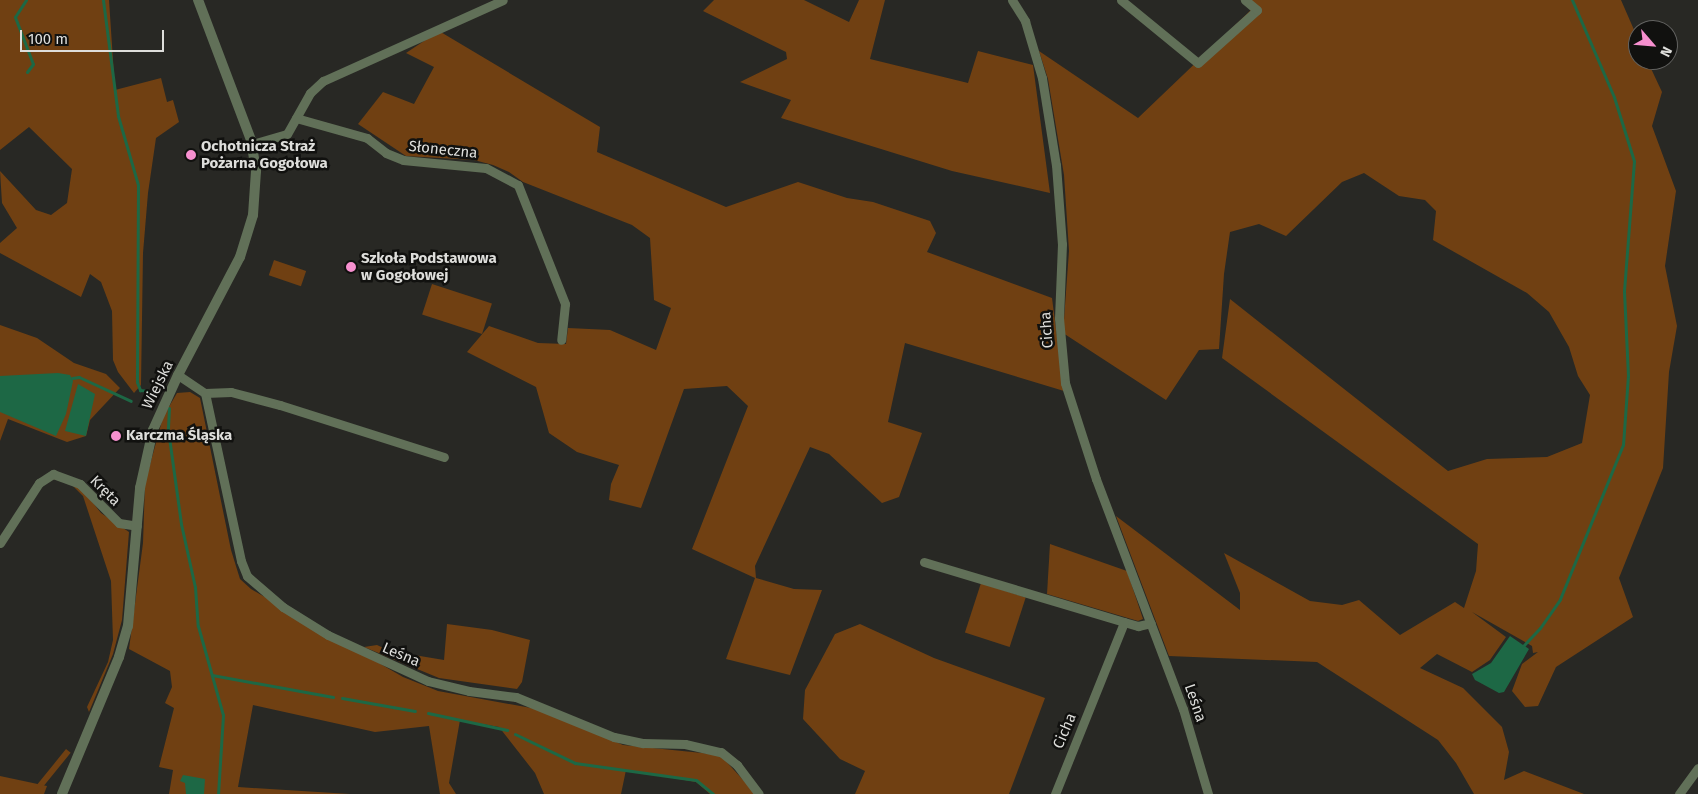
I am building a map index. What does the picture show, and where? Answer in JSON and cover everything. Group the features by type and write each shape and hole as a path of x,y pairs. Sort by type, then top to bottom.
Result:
{"street":[{"name":"Wiejska","path":"62,794 125,637 132,604 137,526 148,450 159,415 247,241 256,193 252,144 198,0"},
{"path":"252,144 285,135 310,93 323,81 502,0"},
{"name":"Cicha","path":"1012,0 1019,4 1042,78 1056,165 1062,244 1059,318 1065,382 1096,479 1151,623"},
{"path":"1121,0 1198,63 1256,10 1245,0"},
{"name":"Słoneczna","path":"296,118 367,138 386,153 403,160 486,168 518,185 564,304 560,340"},
{"path":"178,375 205,392 231,392 280,405 444,457"},
{"name":"Leśna","path":"205,392 240,561 254,585 283,607 328,635 435,684 516,698 614,737 643,743 685,744 721,752 737,765 759,794"},
{"name":"Kręta","path":"0,543 39,482 53,474 80,484 119,523 137,526"},
{"path":"924,562 1137,626 1151,623"},
{"name":"Cicha","path":"1055,794 1124,622"},
{"name":"Leśna","path":"1151,623 1183,708 1208,794"},
{"path":"1678,794 1698,768"}],"shaded area":[{"path":"0,0 109,0 115,90 161,78 167,102 173,100 179,122 156,138 148,193 143,253 141,385 134,393 118,372 113,360 112,311 101,282 90,274 81,297 0,253 0,243 17,228 2,203 0,171 36,210 51,215 67,203 72,169 29,127 0,150"},
{"path":"714,0 804,0 849,22 859,0 885,0 870,59 968,83 978,51 1033,65 1050,193 952,171 781,118 791,100 740,82 787,59 786,52 703,11"},
{"path":"1252,0 1621,0 1630,20 1628,20 1628,70 1652,70 1662,92 1652,126 1676,191 1665,266 1677,326 1669,372 1663,468 1619,578 1633,617 1556,667 1538,706 1525,707 1512,691 1522,664 1538,652 1533,653 1532,646 1472,612 1506,637 1490,660 1472,672 1437,654 1420,668 1463,688 1502,727 1509,752 1504,780 1524,771 1584,794 1474,794 1456,763 1438,740 1317,662 1169,656 1116,516 1240,610 1240,593 1224,553 1310,601 1342,605 1359,600 1400,635 1455,602 1464,608 1476,571 1478,544 1222,358 1230,299 1448,471 1487,459 1547,457 1582,443 1590,395 1578,376 1569,347 1549,312 1527,293 1433,240 1436,211 1425,200 1399,196 1364,173 1342,182 1286,236 1259,224 1230,232 1224,274 1219,349 1199,350 1166,400 1063,333 1069,251 1064,175 1048,79 1039,51 1138,118 1252,9"},
{"path":"439,31 600,127 597,152 726,207 798,182 847,198 873,202 930,221 936,233 927,252 1052,298 1064,391 905,343 888,422 922,433 899,497 882,503 829,454 810,447 755,566 756,578 794,589 822,590 790,675 726,659 755,578 692,549 748,406 727,386 684,389 641,508 609,500 611,484 619,465 577,452 549,433 536,387 467,352 489,326 538,343 566,344 568,328 610,330 656,350 671,308 654,300 650,238 632,225 523,182 509,172 493,165 474,160 406,156 358,124 383,92 414,104 434,67 406,53"},
{"path":"274,260 306,271 301,286 269,275"},
{"path":"432,284 492,303 482,334 422,314"},
{"path":"0,325 37,338 74,363 106,374 120,388 90,420 86,436 67,442 8,419 0,441"},
{"path":"58,373 70,375 73,381 66,414 56,436 0,412 0,376"},
{"path":"78,384 95,394 86,436 65,431"},
{"path":"190,392 200,398 231,550 240,579 251,589 403,677 438,691 542,710 623,745 712,754 722,757 756,794 710,794 696,782 626,770 621,794 544,794 535,773 499,727 460,720 449,783 456,794 440,794 429,726 375,732 253,705 238,787 350,794 169,794 173,770 159,767 174,708 165,703 172,687 170,671 129,649 143,543 145,483 163,417 177,393"},
{"path":"50,478 59,478 82,489 101,513 129,532 122,620 113,654 89,712 87,707 108,662 113,640 111,581 83,496 71,484"},
{"path":"1050,544 1127,571 1143,619 1138,621 1047,594"},
{"path":"981,583 1026,598 1010,647 965,632"},
{"path":"447,624 492,630 530,640 522,682 517,689 439,678 364,647 377,645 390,651 444,660"},
{"path":"860,624 934,658 1045,698 1009,794 855,794 865,771 840,759 803,719 805,690 835,634"},
{"path":"1510,636 1529,649 1504,692 1499,693 1475,680 1472,674 1491,663"},
{"path":"66,749 71,753 40,790 36,786"},
{"path":"183,775 205,779 204,794 186,794 185,783 180,781"},
{"path":"0,776 47,786 44,794 0,794"}],"waterway":[{"path":"26,0 15,17 33,64 27,72"},
{"path":"103,0 118,116 138,185 137,382 140,390"},
{"path":"1524,645 1540,628 1560,599 1623,445 1628,376 1624,291 1634,161 1614,97 1572,0"},
{"path":"72,378 79,377 131,401"},
{"path":"140,390 158,392"},
{"path":"169,408 168,430 181,524 195,587 198,626 223,715 218,794"},
{"path":"212,675 333,697"},
{"path":"342,698 415,711"},
{"path":"428,713 507,730"},
{"path":"515,734 575,763 696,780 713,794"}],"place":[{"name":"Ochotnicza Straż Pożarna Gogołowa","path":"191,155"},
{"name":"Szkoła Podstawowa w Gogołowej","path":"351,267"},
{"name":"Karczma Śląska","path":"116,436"}]}
